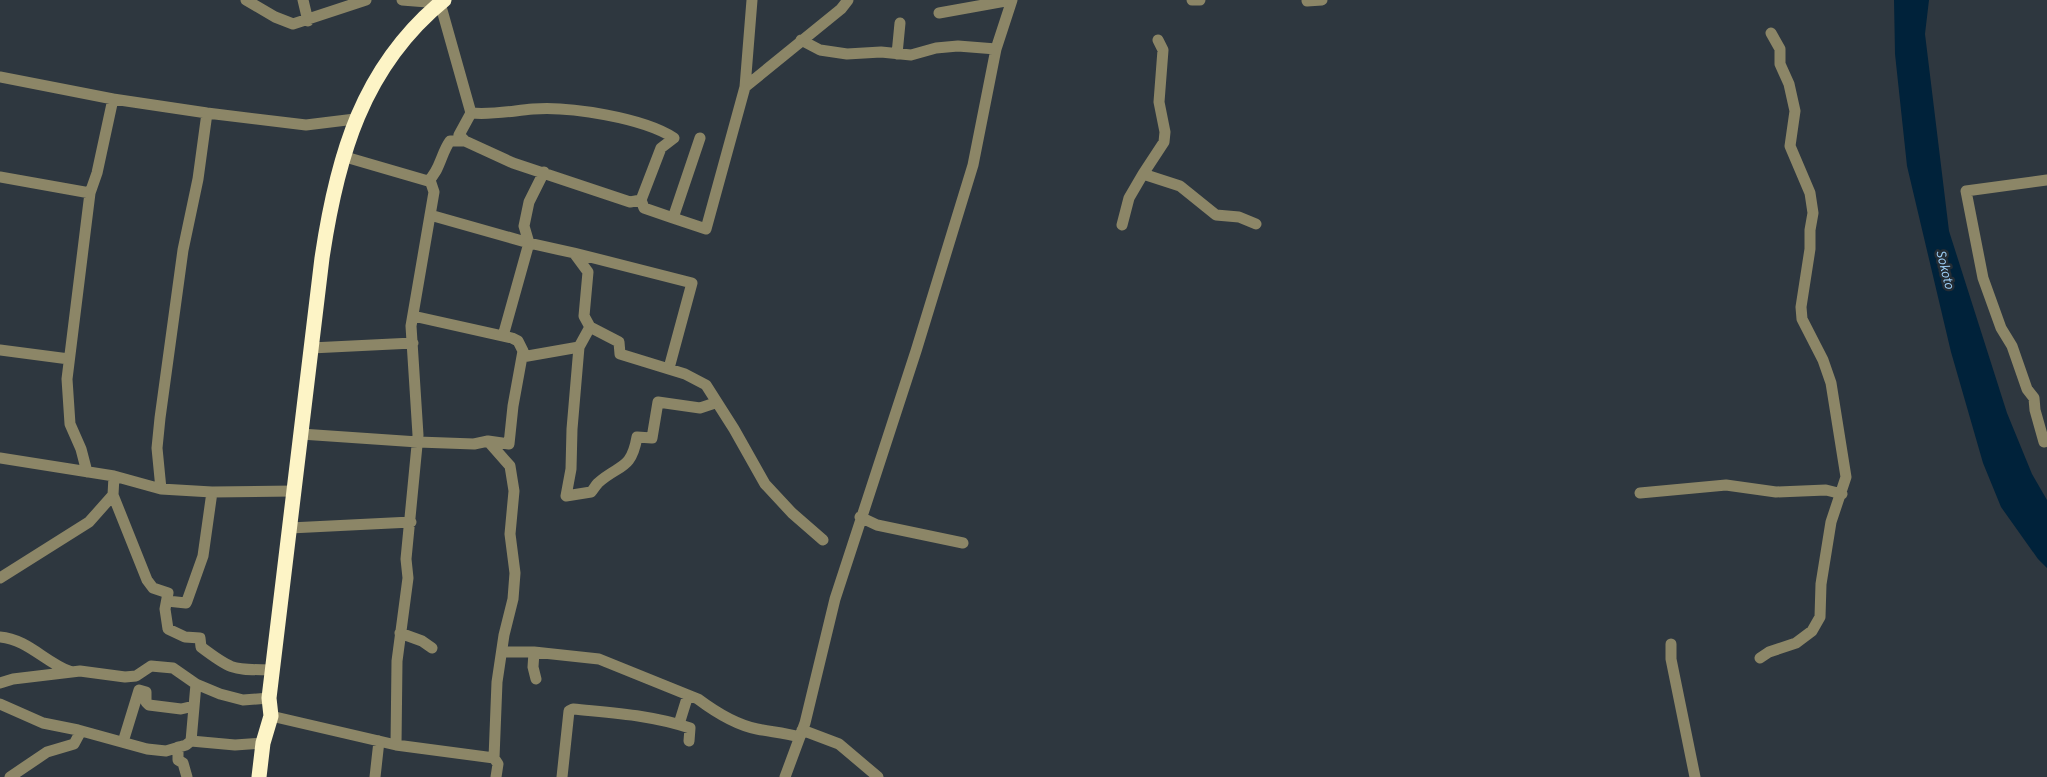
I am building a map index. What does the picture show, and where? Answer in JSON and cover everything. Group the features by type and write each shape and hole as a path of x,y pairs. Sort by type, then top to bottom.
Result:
{"highway":[{"path":"259,777 263,743 271,716 269,698 327,224 342,156 355,119 371,86 387,62 430,12 442,2"}],"street":[{"path":"246,0 285,22 293,24 308,21 366,0"},
{"path":"304,0 308,21"},
{"path":"402,0 442,2 472,113 459,135 465,141 513,163 630,202 641,200"},
{"path":"472,113 496,115 534,109 573,110 596,113 664,131 674,138 662,148 641,200 644,208 706,229 745,87 752,0"},
{"path":"745,87 841,9 848,0"},
{"path":"785,777 801,734 828,623 860,518 916,351 973,165 996,49 1012,0 939,13"},
{"path":"1192,0 1200,0"},
{"path":"1307,1 1322,0"},
{"path":"897,54 900,23"},
{"path":"1760,658 1769,652 1796,644 1812,631 1820,618 1820,584 1831,522 1842,494 1845,473 1831,383 1823,360 1802,319 1801,307 1810,249 1810,230 1813,213 1810,193 1790,146 1795,111 1780,64 1780,50 1771,32"},
{"path":"801,40 820,50 847,54 881,52 911,55 936,48 958,46 996,49"},
{"path":"1122,225 1129,198 1164,142 1165,132 1159,102 1163,50 1158,40"},
{"path":"0,77 113,99 306,125 355,119"},
{"path":"87,472 81,449 70,424 67,379 90,193 97,173 113,99"},
{"path":"161,489 157,448 160,418 183,250 198,179 208,113"},
{"path":"673,218 700,138"},
{"path":"428,181 434,175 442,152 450,140 465,141"},
{"path":"342,156 428,181 431,183 434,192 413,316 412,343 418,442 406,559 408,578 400,633 396,744"},
{"path":"503,336 529,243 524,226 530,202 544,172"},
{"path":"1143,174 1180,186 1216,215 1239,217 1256,224"},
{"path":"0,177 90,193"},
{"path":"2046,444 2034,410 2034,398 2027,389 2012,346 2001,328 1983,278 1966,191 2047,180"},
{"path":"430,214 529,243 574,252 692,283 669,368"},
{"path":"574,252 588,272 584,316 590,327 619,342 620,354 686,374 706,386 766,484 792,513 823,540"},
{"path":"301,434 418,442 474,444 488,441 509,444 513,406 523,352 518,341 413,316"},
{"path":"590,327 579,347 571,469 566,496 590,492 596,484 624,467 634,451 637,437 652,438 658,402 700,408 715,403"},
{"path":"311,348 412,343"},
{"path":"522,357 579,347"},
{"path":"0,350 69,359"},
{"path":"488,441 510,466 514,490 510,534 515,573 513,599 504,635 503,652 497,682 494,758 498,764 496,777"},
{"path":"0,460 114,476 161,489 212,492 294,491"},
{"path":"114,476 113,495 147,580 153,588 168,593 166,620 168,629 172,632 200,638 201,647 219,662 236,670 273,670"},
{"path":"1640,493 1726,485 1776,492 1826,490 1842,494"},
{"path":"167,601 186,603 187,601 203,556 212,492"},
{"path":"0,578 79,530 113,495"},
{"path":"860,518 877,525 963,543"},
{"path":"290,528 411,522"},
{"path":"400,633 422,641 432,648"},
{"path":"0,637 24,643 53,665 71,672"},
{"path":"1671,644 1671,660 1695,777"},
{"path":"503,652 534,652 599,659 698,698 710,708 757,729 801,734 839,744 878,777"},
{"path":"534,652 532,666 536,679"},
{"path":"0,683 13,679 71,672 98,672 125,676 140,675 144,669 151,666 173,668 196,684 243,700 269,698"},
{"path":"191,741 196,684"},
{"path":"123,742 139,690 146,692 146,702 149,704 180,710 194,706"},
{"path":"679,724 688,695"},
{"path":"0,704 43,722 147,749 162,751 178,748 191,741 235,745 263,743"},
{"path":"562,777 569,711 573,709 679,724 690,728 688,741"},
{"path":"271,716 379,741 494,758"},
{"path":"10,777 47,752 74,744 81,731"},
{"path":"375,777 379,741"},
{"path":"178,748 178,760 183,762 188,777"}],"water":[{"name":"Sokoto","path":"1894,0 1929,0 1925,34 1949,231 2007,413 2032,474 2047,500 2047,568 2038,559 2001,507 1983,463 1951,352 1907,166 1895,54"}]}
